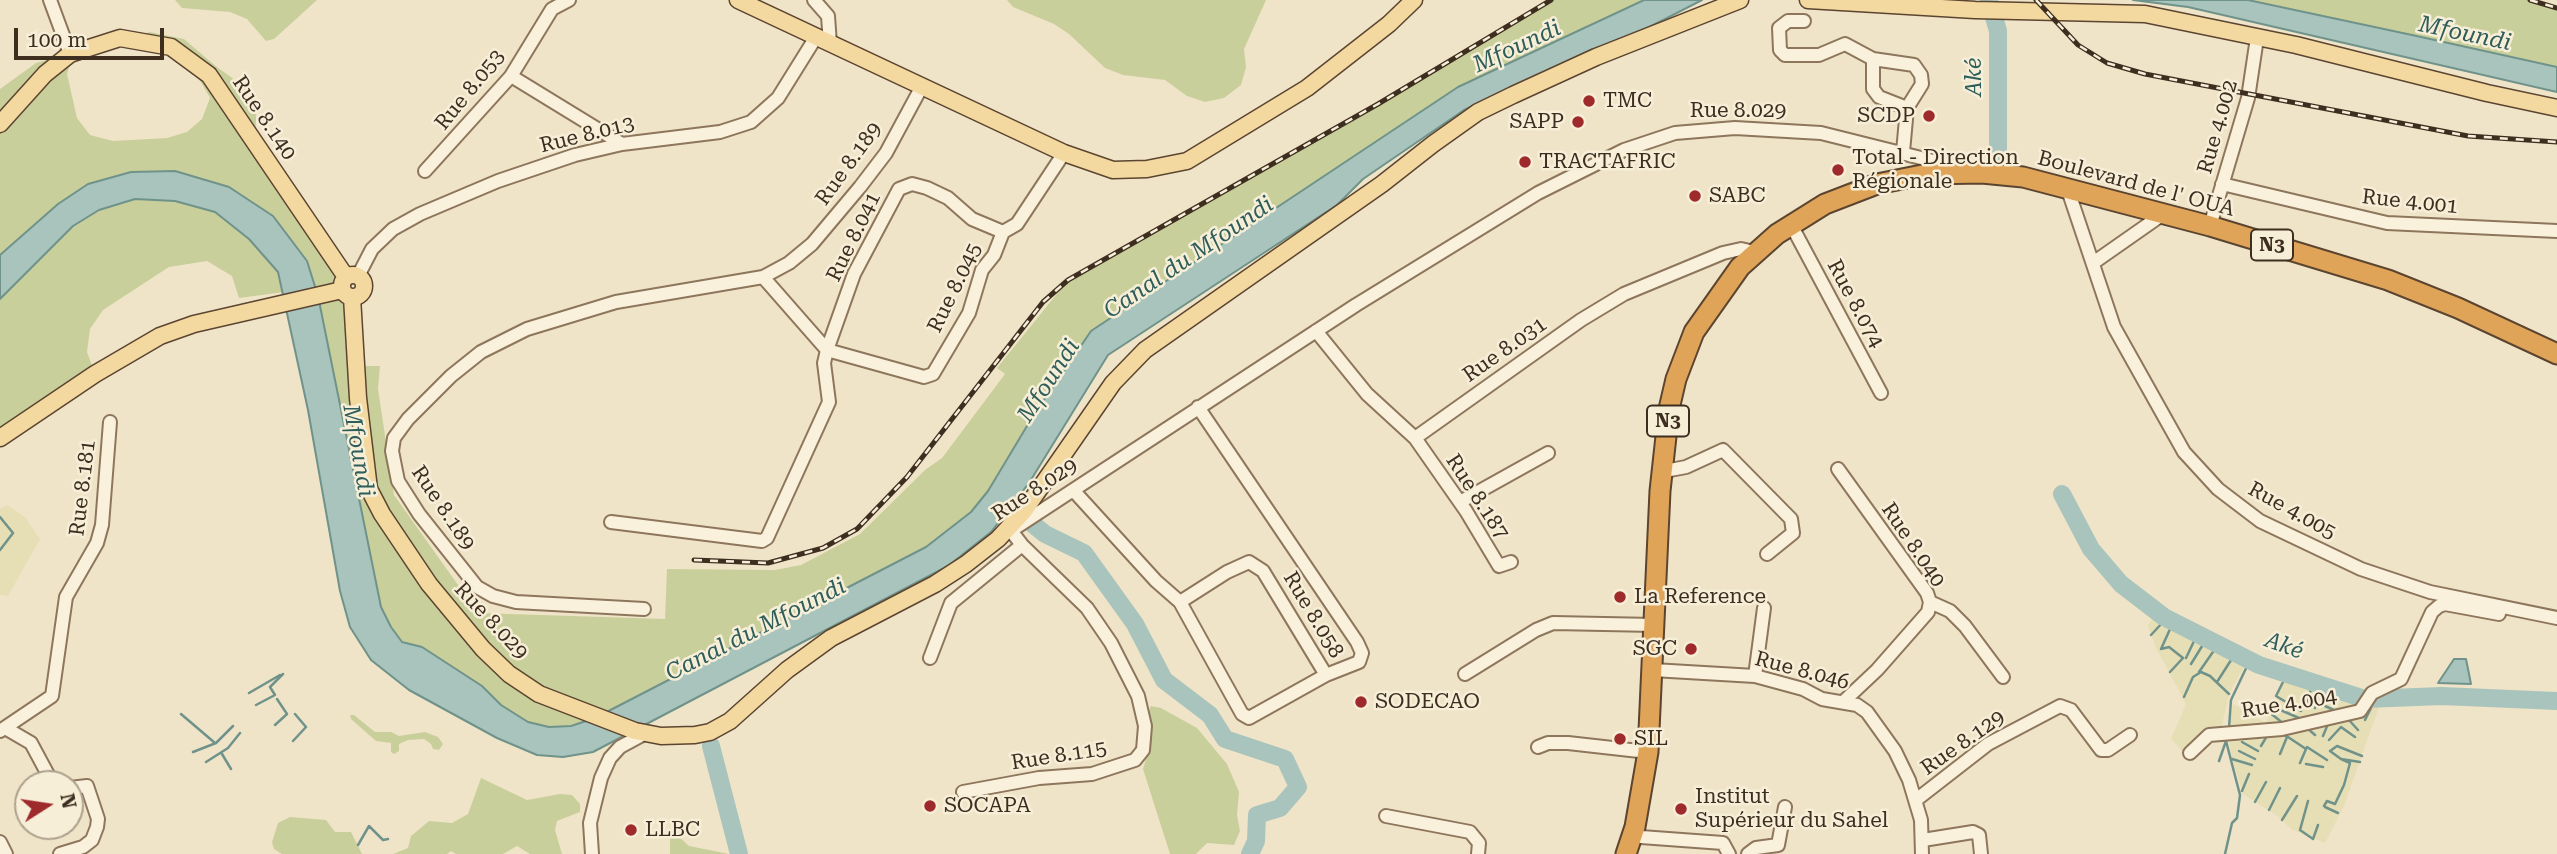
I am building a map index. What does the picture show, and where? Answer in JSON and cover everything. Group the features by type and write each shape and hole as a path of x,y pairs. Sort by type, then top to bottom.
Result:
{"highway":[{"name":"Boulevard de l' OUA","path":"1979,172 2067,187 2210,226 2388,280 2458,307 2557,355"},
{"name":"N3","path":"1626,854 1634,827 1648,751 1657,671 1670,470 1677,414 1702,338 1732,292 1755,265 1795,232 1851,203 1906,187 1979,172"},
{"name":"N3","path":"1639,846 1657,745 1655,625 1662,479 1669,409 1676,379 1689,344 1724,286 1755,252 1801,218 1844,195 1877,184 1927,174 1979,172"}],"main road":[{"path":"738,0 1064,153 1113,170 1147,169 1186,161 1307,88 1389,24 1414,0"},
{"path":"1008,532 1113,383 1145,350 1382,184 1478,112 1596,57 1740,0"},
{"path":"1808,0 1975,10 2146,14 2557,108"},
{"name":"Rue 8.140","path":"0,124 45,75 70,54 120,38 159,43 186,55 209,75 350,285"},
{"path":"0,438 95,374 160,336 194,324 318,296 350,285"},
{"name":"Rue 8.029","path":"350,285 365,468 369,489 382,514 429,584 509,674 539,694 595,718 640,732 680,736 710,732 730,721 813,650 935,584 1008,532"}],"street":[{"path":"50,0 70,54"},
{"name":"Rue 8.053","path":"425,171 511,76 552,9 569,0"},
{"path":"814,0 828,16 823,40"},
{"path":"1804,21 1788,21 1779,29 1780,50 1785,55 1819,55 1845,44 1873,59 1914,65 1921,75 1922,84 1908,108 1903,152"},
{"name":"Rue 4.002","path":"2210,226 2248,98 2257,38"},
{"name":"Rue 8.013","path":"350,285 380,239 420,214 510,177 575,155 622,144 720,132 751,122 778,98 823,40"},
{"path":"1873,59 1873,89 1880,97 1908,108"},
{"path":"511,76 622,144"},
{"name":"Rue 8.189","path":"644,609 516,602 493,596 477,587 419,514 398,481 392,451 394,438 408,418 451,376 481,352 527,329 616,302 763,276 789,263 812,244 886,153 921,88"},
{"name":"Rue 8.029","path":"1008,532 1198,407 1538,193 1601,160 1652,140 1675,133 1735,128 1821,133 1979,172"},
{"path":"1003,232 1017,224 1064,153"},
{"name":"Rue 8.041","path":"827,349 854,274 899,189 912,184 927,188 948,198 972,219 1003,232"},
{"name":"Rue 4.001","path":"2222,184 2387,223 2557,231"},
{"name":"Rue 4.005","path":"2067,187 2114,327 2184,452 2218,489 2260,521 2372,573 2430,592 2554,618"},
{"path":"2093,263 2163,214"},
{"name":"Rue 8.045","path":"827,349 924,377 933,374 969,313 982,270 994,255 1003,232"},
{"name":"Rue 8.074","path":"1795,232 1881,393"},
{"name":"Rue 8.031","path":"1415,438 1554,339 1624,294 1723,253 1741,249 1755,252"},
{"path":"611,522 765,540 828,402 824,363 827,349 763,276"},
{"path":"1317,331 1367,394 1415,438"},
{"name":"Rue 8.058","path":"1180,602 1249,562 1263,571 1326,676 1359,662 1362,653 1198,407"},
{"name":"Rue 8.181","path":"4,730 51,696 66,597 97,543 102,525 110,422"},
{"name":"Rue 8.187","path":"1415,438 1460,502 1499,566 1511,562"},
{"path":"1670,470 1686,467 1723,450 1791,519 1793,533 1767,554"},
{"path":"1460,502 1548,453"},
{"name":"Rue 8.040","path":"1838,469 1927,593 1930,602 1928,612 1877,670 1843,702"},
{"path":"1073,490 1156,581 1180,602 1242,714 1249,718 1326,676"},
{"name":"Rue 8.115","path":"963,792 1040,778 1092,774 1135,760 1143,750 1145,726 1138,696 1111,643 1087,608 1008,532"},
{"path":"930,658 951,603 1022,545"},
{"path":"1930,602 1950,611 1965,626 2003,677"},
{"name":"Rue 4.004","path":"2190,753 2209,735 2281,729 2360,711 2372,693 2401,679 2432,612 2439,606 2445,604 2525,620 2554,618"},
{"path":"1755,676 1764,608"},
{"path":"1465,674 1536,630 1553,623 1655,625"},
{"name":"Rue 8.046","path":"1657,671 1755,676 1803,689 1822,699 1857,705 1878,724 1895,751 1916,800 1923,840 1922,854"},
{"name":"Rue 8.129","path":"1916,800 1988,744 2060,706 2071,710 2101,750 2108,750 2130,735"},
{"path":"4,730 31,743 45,770"},
{"path":"592,854 590,823 601,778 610,758 640,732"},
{"path":"1538,747 1548,743 1568,743 1648,751"},
{"path":"60,854 83,847 92,840 97,827 98,819 87,786 84,786"},
{"path":"1748,854 1756,848 1779,845 1785,807"},
{"path":"1386,816 1470,831 1479,843 1478,854"},
{"path":"1923,840 1973,832 1979,835 1981,854"},
{"path":"0,842 6,854"},
{"path":"1639,846 1723,843 1729,854"}],"shaded area":[{"path":"7,505 25,517 40,539 8,596 0,595 0,509"},
{"path":"2152,618 2245,665 2229,694 2220,734 2192,761 2171,739 2186,704 2156,648 2148,626"},
{"path":"2284,680 2351,702 2379,707 2344,806 2325,843 2291,829 2279,817 2243,794 2231,755 2228,736 2233,704 2266,723"}],"green space":[{"path":"175,0 317,0 274,39 266,41 247,19 230,12 182,8"},
{"path":"1007,0 1266,0 1244,49 1246,67 1241,85 1224,98 1205,102 1187,96 1165,80 1123,75 1105,68 1069,34 1054,24 1013,7"},
{"path":"1551,0 1644,0 1458,87 1091,331 1033,416 988,491 971,512 926,547 595,718 571,726 549,727 528,722 501,705 482,686 422,647 402,642 391,627 381,607 273,216 229,187 175,171 58,204 0,255 0,89 36,63 150,32 184,39 218,68 257,95 255,143 361,304 363,366 380,366 378,389 394,495 478,613 665,619 667,569 775,570 801,565 860,534 925,470 942,458 1005,374 997,368 1068,280 1378,104","holes":["120,46 142,46 168,55 187,67 201,82 210,98 202,119 187,132 167,138 113,141 90,135 77,118 67,74 70,64"]},
{"path":"2248,0 2530,0 2557,8 2557,67"},
{"path":"135,199 175,201 215,212 249,239 278,272 284,292 239,298 232,276 207,261 169,267 103,310 90,329 87,352 95,374 0,438 0,299 73,226 99,210"},
{"path":"1151,706 1161,708 1197,728 1227,764 1239,792 1237,815 1240,831 1234,845 1207,843 1196,854 1170,854 1143,769 1149,749 1147,715"},
{"path":"350,715 354,715 375,732 391,732 399,736 425,732 438,737 443,744 439,750 433,749 424,739 408,740 399,744 399,751 394,754 391,752 391,743 376,741 351,719"},
{"path":"481,778 527,800 560,794 572,795 580,804 580,812 557,821 555,830 562,854 530,854 517,846 503,854 456,854 451,851 447,854 393,854 408,848 411,836 429,821 452,823 468,814"},
{"path":"290,817 326,820 335,832 351,832 362,854 282,854 274,849 272,842 278,823"},
{"path":"675,833 689,846 729,854 670,854 670,834"}],"water":[{"path":"1644,0 1702,0 1628,38 1593,49 1464,110 1363,179 1337,205 1108,355 1029,483 991,532 948,566 593,752 563,757 537,755 497,738 409,690 371,660 350,627 340,591 308,410 278,272 249,239 215,212 175,201 135,199 99,210 73,226 0,299 0,255 58,204 88,184 131,172 175,171 229,187 273,216 307,261 318,296 381,607 391,627 402,642 422,647 482,686 501,705 528,722 549,727 571,726 595,718 926,547 971,512 988,491 1033,416 1091,331 1458,87"},
{"path":"2133,0 2248,0 2412,35 2557,67 2557,92 2188,7"},
{"path":"2454,659 2466,659 2471,684 2438,683"}],"waterway":[{"name":"Aké","path":"1989,0 1998,31 1998,155"},
{"name":"Mfoundi","path":"1009,489 1002,499 1045,534 1084,553 1135,624 1164,680 1210,715 1225,739 1285,759 1298,787 1280,808 1257,815 1256,841 1250,854"},
{"name":"Aké","path":"2062,494 2091,549 2121,584 2164,617 2259,665 2365,699 2442,696 2557,701"},
{"path":"0,517 13,533 0,550"},
{"path":"2151,635 2163,622"},
{"path":"2170,672 2183,658 2169,647 2161,649 2171,627"},
{"path":"2186,658 2195,639"},
{"path":"2191,664 2204,643"},
{"path":"2199,672 2215,649"},
{"path":"2217,682 2233,657"},
{"path":"2229,728 2231,700 2249,662"},
{"path":"2184,697 2193,677 2201,672 2210,676 2229,694"},
{"path":"256,705 275,695 270,687 283,674"},
{"path":"249,693 280,675"},
{"path":"2284,680 2276,696 2301,711"},
{"path":"2307,704 2311,689"},
{"path":"2315,708 2319,691"},
{"path":"275,725 287,714 277,699"},
{"path":"2365,720 2373,704"},
{"path":"2284,724 2269,712 2271,706 2299,718"},
{"path":"2325,706 2336,711"},
{"path":"181,714 215,743"},
{"path":"293,741 306,727 295,714"},
{"path":"2349,720 2358,730"},
{"path":"2323,736 2328,724"},
{"path":"193,752 216,743 233,726"},
{"path":"2329,740 2341,727 2355,737"},
{"path":"2307,728 2315,735"},
{"path":"206,762 228,748 240,733"},
{"path":"2280,754 2287,737 2282,734"},
{"path":"2261,746 2267,736"},
{"path":"2288,737 2306,749 2300,763"},
{"path":"2219,761 2226,741"},
{"path":"2225,854 2232,823 2237,818 2240,795 2226,741"},
{"path":"2242,742 2258,751"},
{"name":"Mfoundi","path":"711,746 739,854"},
{"path":"2360,762 2341,759 2330,751 2337,746 2362,756"},
{"path":"2307,747 2327,760"},
{"path":"2239,751 2255,759"},
{"path":"222,754 231,769"},
{"path":"2232,759 2252,765"},
{"path":"2324,806 2327,801 2335,804 2344,785 2350,763 2341,759"},
{"path":"2306,764 2323,767"},
{"path":"2242,791 2249,774"},
{"path":"2255,802 2266,782"},
{"path":"2269,810 2280,788"},
{"path":"2282,820 2297,796"},
{"path":"2308,801 2300,830 2313,839 2318,825"},
{"path":"2325,807 2338,813"},
{"path":"358,845 369,826 383,840 388,839"}],"railway":[{"path":"694,560 768,563 823,548 857,529 907,477 1043,302 1068,280 1378,104 1551,0"},
{"path":"2036,0 2078,45 2107,63 2145,74 2468,136 2557,142"},
{"path":"2530,0 2557,8"}],"place":[{"name":"TMC","path":"1589,101"},
{"name":"SCDP","path":"1929,116"},
{"name":"SAPP","path":"1578,122"},
{"name":"TRACTAFRIC","path":"1525,162"},
{"name":"Total - Direction Régionale","path":"1838,170"},
{"name":"SABC","path":"1695,196"},
{"name":"La Reference","path":"1620,597"},
{"name":"SGC","path":"1691,649"},
{"name":"SODECAO","path":"1361,702"},
{"name":"SIL","path":"1620,739"},
{"name":"SOCAPA","path":"930,806"},
{"name":"Institut Supérieur du Sahel","path":"1681,809"},
{"name":"LLBC","path":"631,830"}],"water label":[{"name":"Canal du Mfoundi","path":"1189,258"},
{"name":"Canal du Mfoundi","path":"756,630"}]}
